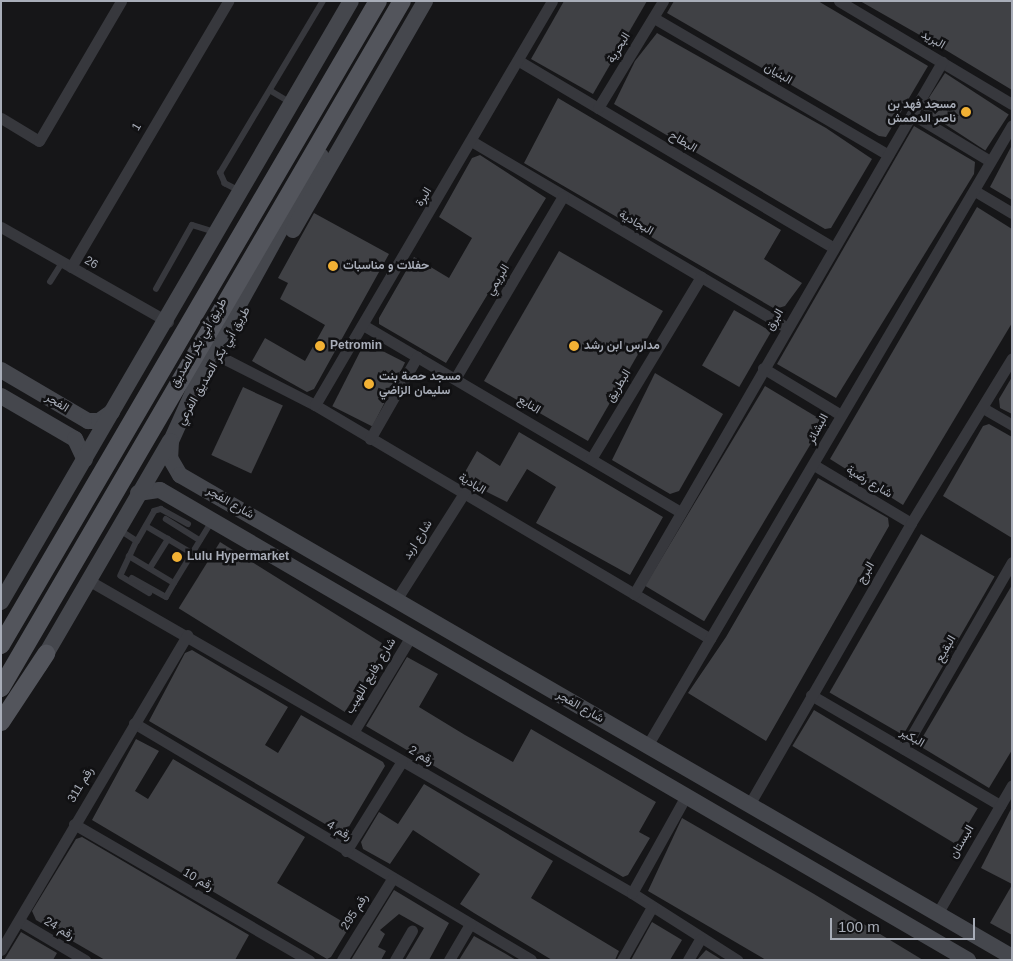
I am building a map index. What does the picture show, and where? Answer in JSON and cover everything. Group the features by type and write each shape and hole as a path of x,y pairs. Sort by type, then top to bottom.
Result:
{"main road":[{"name":"طريق أبي بكر الصديق","path":"1,645 378,1"},
{"name":"طريق أبي بكر الصديق","path":"1,688 403,1"},
{"path":"1,722 46,654"}],"street":[{"path":"1,118 39,141 121,1"},
{"name":"1","path":"66,265 228,1"},
{"path":"295,105 351,1"},
{"path":"1,602 168,322 216,233 362,1"},
{"path":"171,441 204,368 403,1"},
{"name":"طريق أبي بكر الصديق الفرعي","path":"1,730 46,654 116,528 171,441 425,1"},
{"name":"البرة","path":"315,405 472,142 552,1"},
{"name":"البحرية","path":"598,108 663,1"},
{"name":"البريد","path":"839,1 1012,104"},
{"name":"البنيان","path":"654,18 888,155"},
{"name":"البطاح","path":"519,61 832,247"},
{"name":"البرق","path":"634,594 832,247 942,62"},
{"path":"912,114 990,161"},
{"name":"البشائر","path":"647,746 814,465 841,415 975,191 990,161 1012,125"},
{"name":"البجادية","path":"472,142 787,328"},
{"path":"975,191 1012,213"},
{"name":"البريمي","path":"456,377 563,196"},
{"name":"26","path":"1,228 168,322"},
{"name":"البطريق","path":"591,459 701,277"},
{"name":"النابع","path":"363,325 417,357 456,377 680,512"},
{"name":"البادية","path":"219,356 315,405 463,495 710,639"},
{"path":"370,439 417,357"},
{"name":"البرج","path":"749,804 910,523 983,408 1012,358"},
{"path":"763,368 841,415"},
{"name":"الفجر","path":"1,370 88,421 99,421 114,411"},
{"name":"الفجر","path":"1,396 75,438 85,460"},
{"path":"37,417 62,424 67,419 48,397"},
{"path":"983,408 1012,425"},
{"name":"شارع الفجر","path":"171,441 170,458 180,475 1012,957"},
{"name":"شارع رضية","path":"814,465 910,523"},
{"name":"شارع الفجر","path":"138,492 160,490 968,960"},
{"path":"209,518 189,504 190,495 198,492 226,501"},
{"name":"شارع اربد","path":"396,600 463,495"},
{"path":"1,616 36,542"},
{"name":"البقيع","path":"904,749 1012,562"},
{"name":"رقم 2","path":"88,580 354,730 402,761 632,893 700,939 737,960"},
{"name":"رقم 311","path":"1,950 20,921 74,824 187,635"},
{"name":"شارع رفايع اللهيب","path":"354,730 411,636"},
{"name":"البكير","path":"811,695 1000,805"},
{"name":"رقم 4","path":"134,723 346,852 531,960"},
{"path":"346,852 402,761"},
{"name":"البستان","path":"937,914 1012,785"},
{"path":"632,893 686,796"},
{"name":"رقم 10","path":"74,824 309,960"},
{"name":"رقم 295","path":"342,960 392,879"},
{"path":"622,960 652,907"},
{"name":"رقم 24","path":"20,921 64,955 85,960"},
{"path":"449,960 470,924"},
{"path":"395,960 412,931"},
{"path":"688,960 700,939"}],"lane":[{"path":"241,192 225,184 220,173 273,92 324,1"},
{"path":"273,92 295,105"},
{"path":"156,289 192,225 216,233"},
{"path":"50,282 66,265"},
{"path":"148,593 121,576 129,556 154,511 161,509 188,524"},
{"path":"132,578 166,597 200,540 209,518"},
{"path":"166,519 200,540"},
{"path":"146,526 192,553"},
{"path":"116,528 137,541"},
{"path":"150,568 168,539"},
{"path":"129,556 174,583"}],"building":[{"path":"564,1 647,1 593,94 531,59"},
{"path":"674,1 818,1 928,66 886,137 879,136 667,13"},
{"path":"860,1 1012,1 1012,90 939,46"},
{"path":"657,33 826,128 872,159 831,228 825,229 614,104 635,61"},
{"name":"مسجد فهد بن ناصر الدهمش","path":"945,73 1009,114 985,150 922,109"},
{"path":"558,98 781,230 764,259 802,283 785,306 775,309 524,163"},
{"path":"914,126 975,162 974,174 836,398 777,364"},
{"path":"1012,145 1012,200 990,187"},
{"path":"480,155 546,198 446,363 379,324 379,318 414,257 449,278 472,238 439,217 472,158"},
{"path":"977,207 1012,229 1012,323 903,505 830,459"},
{"name":"حفلات و مناسبات","path":"314,213 389,254 314,389 307,392 252,361 265,338 305,361 325,325 280,299 288,283 278,278"},
{"name":"مدارس ابن رشد","path":"559,251 663,311 588,441 484,381"},
{"path":"734,310 771,332 739,387 702,365"},
{"name":"مسجد حصة بنت سليمان الزاضي","path":"365,342 405,362 372,427 332,406"},
{"path":"655,373 723,414 679,491 670,494 612,460"},
{"path":"1012,377 1012,414 1000,408 999,399"},
{"path":"765,386 824,422 704,621 645,586"},
{"path":"243,387 283,406 251,474 211,455"},
{"path":"989,424 1012,437 1012,538 943,496 983,426"},
{"path":"519,432 663,517 630,575 536,523 556,487 527,469 507,502 461,479 477,451 500,466"},
{"path":"818,478 888,518 889,526 766,741 688,693 726,637"},
{"path":"921,534 995,576 903,735 830,692"},
{"path":"220,542 386,646 345,712 179,608"},
{"path":"1012,585 1012,750 989,788 918,745"},
{"path":"192,650 288,707 265,745 278,753 301,715 383,762 385,766 344,835 149,721 185,653"},
{"path":"407,657 438,674 419,707 465,735 513,762 531,729 656,802 639,832 650,838 628,875 623,877 366,726"},
{"path":"814,710 978,808 956,844 792,746"},
{"path":"136,739 159,751 135,791 148,799 173,759 305,837 277,883 350,926 331,957 327,959 92,820"},
{"path":"424,784 553,861 531,898 619,951 615,960 552,960 460,904 480,874 413,830 390,864 363,849 361,842 379,812 398,824"},
{"path":"1012,807 1012,884 981,868"},
{"path":"682,818 814,894 923,960 766,960 648,891"},
{"path":"82,837 249,935 235,960 105,960 36,920 32,911 76,839"},
{"path":"1012,885 1012,935 990,923"},
{"path":"394,890 449,923 429,960 405,960 424,928 399,914 380,930 385,934 378,947 386,951 381,960 351,960"},
{"path":"652,922 682,940 670,960 631,960"},
{"path":"21,932 57,953 53,960 4,960"},
{"path":"474,936 506,954 516,960 459,960"},
{"path":"706,950 722,960 697,960"}],"place":[{"name":"مسجد فهد بن ناصر الدهمش","path":"966,112"},
{"name":"حفلات و مناسبات","path":"333,266"},
{"name":"Petromin","path":"320,346"},
{"name":"مدارس ابن رشد","path":"574,346"},
{"name":"مسجد حصة بنت سليمان الزاضي","path":"369,384"},
{"name":"Lulu Hypermarket","path":"177,557"}]}
